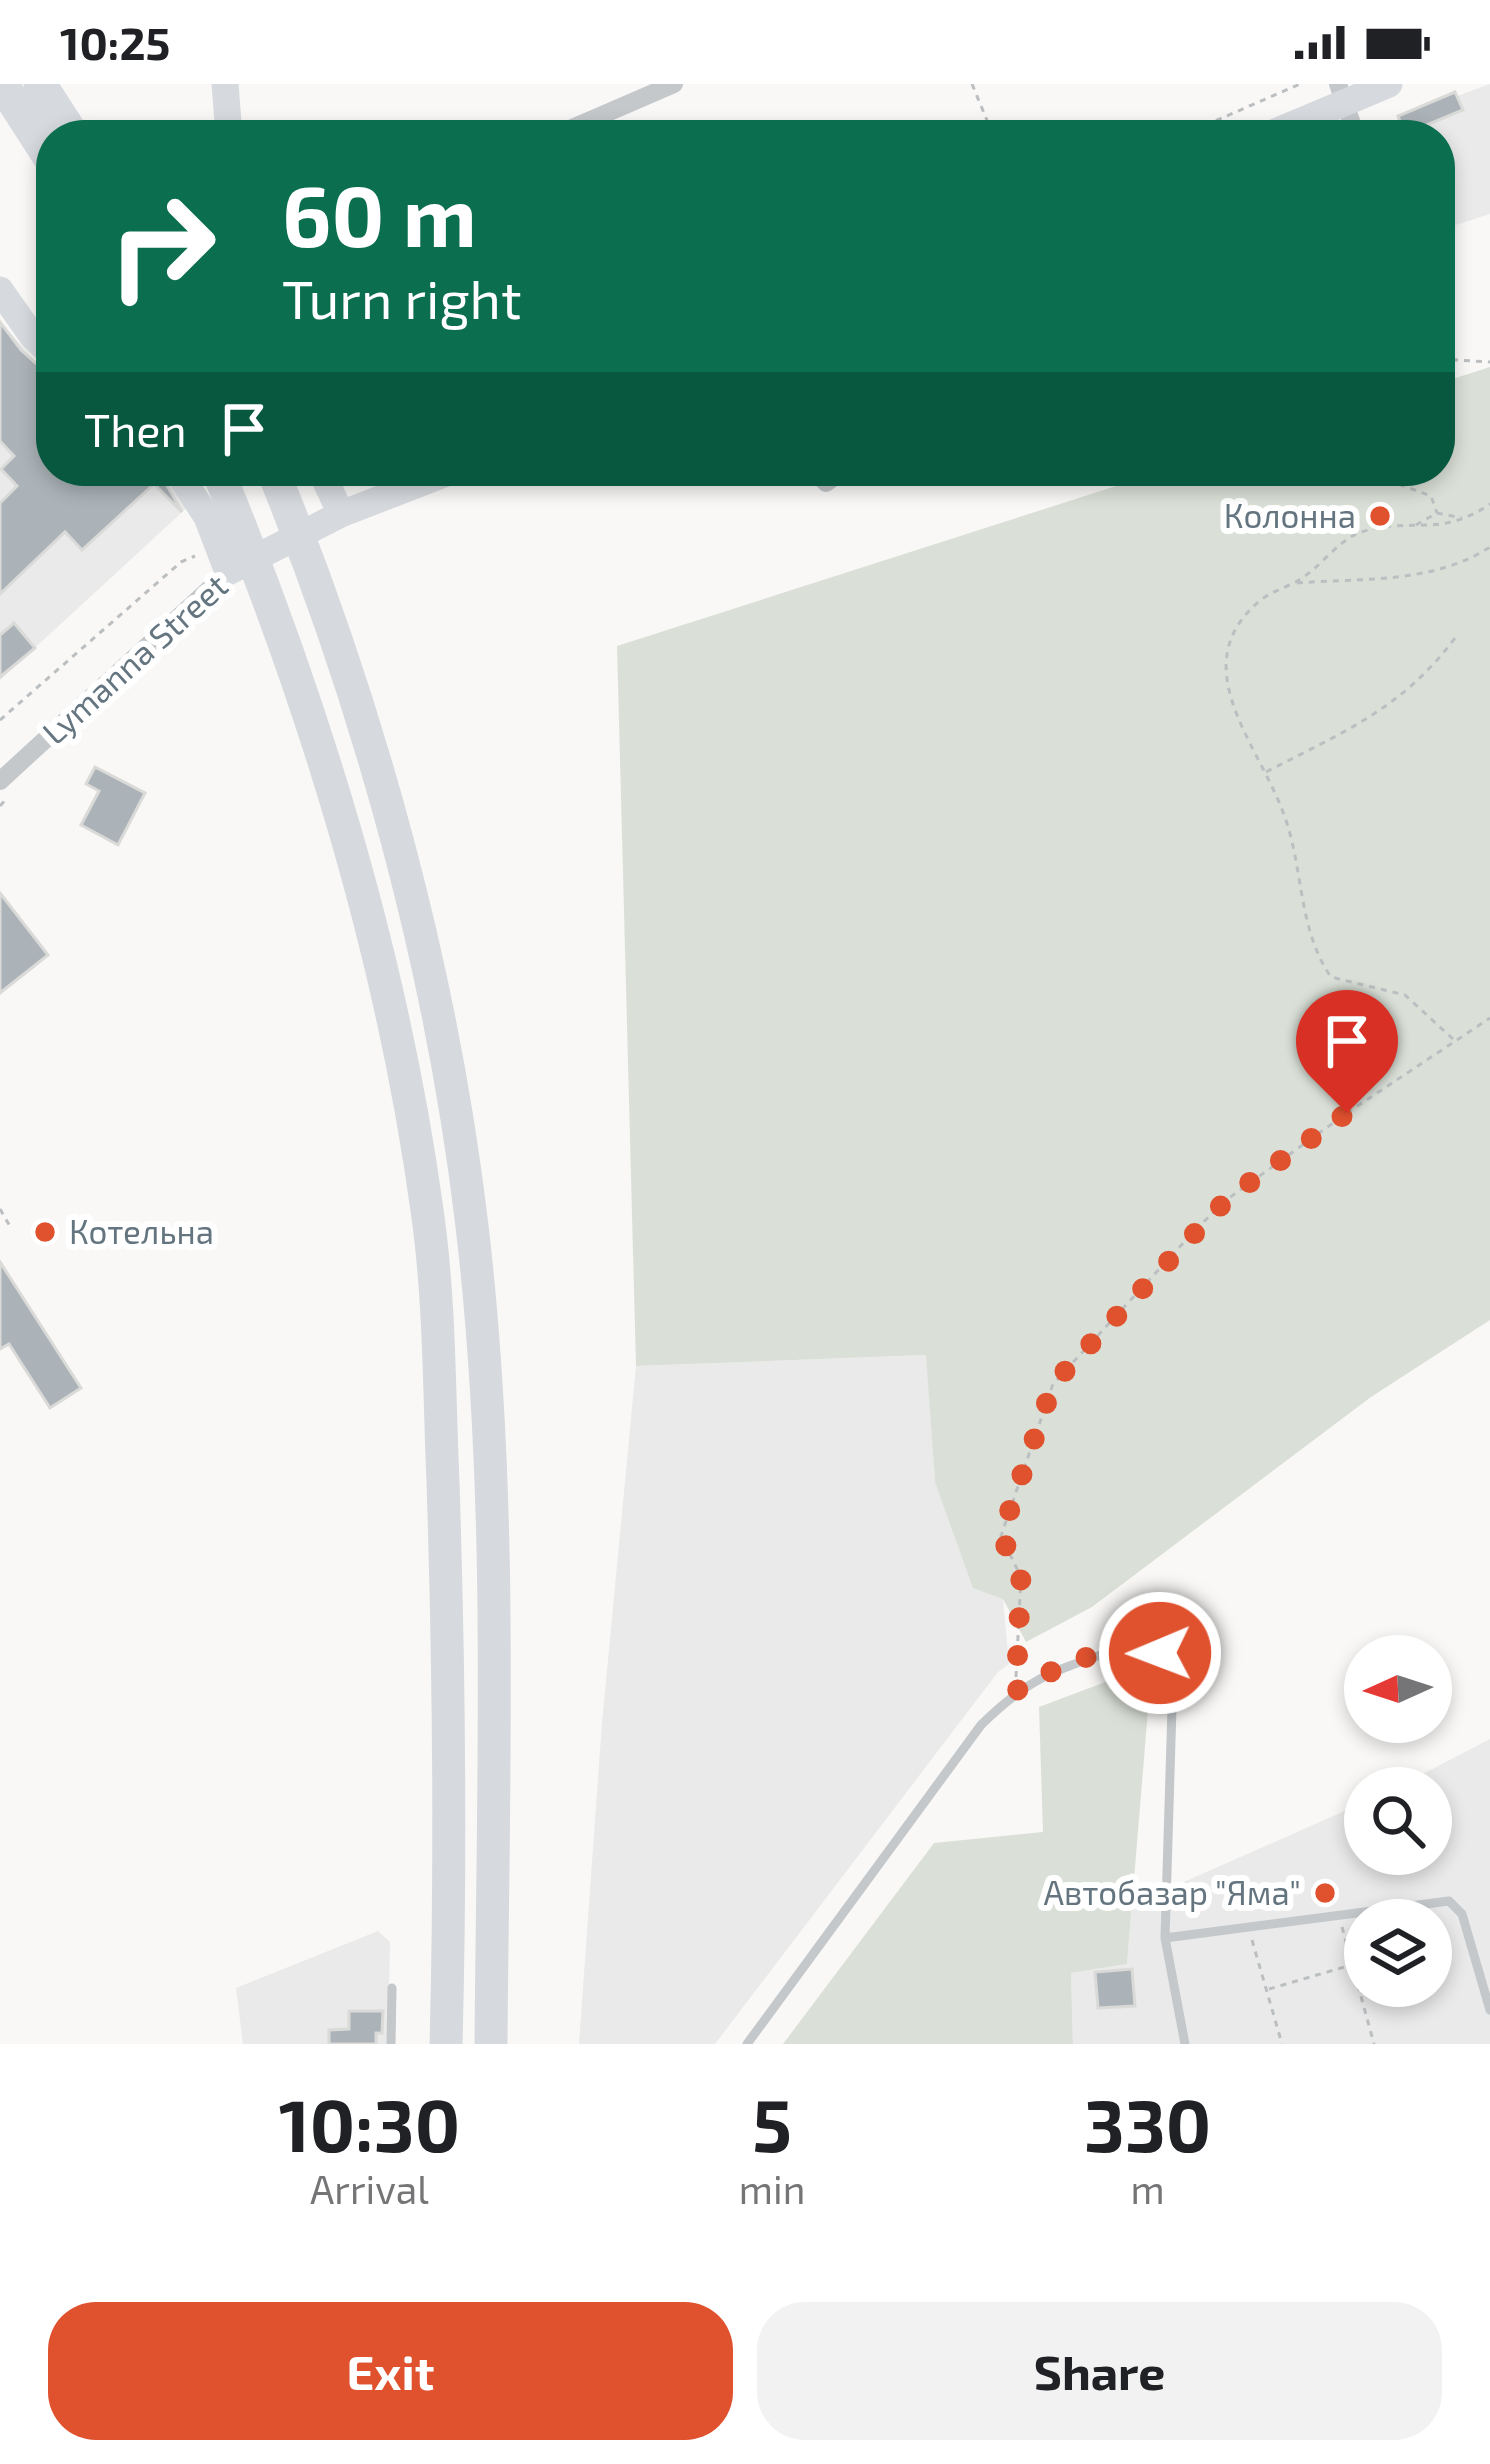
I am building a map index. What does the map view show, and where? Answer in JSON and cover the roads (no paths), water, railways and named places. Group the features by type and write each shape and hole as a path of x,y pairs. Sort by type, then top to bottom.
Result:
{"highway":[{"path":"56,84 79,120"},
{"path":"15,91 53,120"},
{"path":"15,91 36,131"},
{"path":"223,486 275,612 328,766 375,935 428,1213 447,1595 446,2044"},
{"path":"279,486 322,592 376,767 456,1109 472,1229 487,1413 494,1611 491,2044"}],"main road":[{"path":"225,84 228,120"},
{"path":"1294,120 1341,93 1389,84"},
{"path":"0,290 36,340"},
{"path":"187,486 207,518 223,559"},
{"path":"328,486 341,514"},
{"name":"Lymanna Street","path":"223,559 427,486"}],"street":[{"path":"591,120 674,84"},
{"name":"Lymanna Street","path":"8,786 223,559"}],"lane":[{"path":"747,2044 981,1726 1016,1691 1055,1670 1122,1648 1149,1649 1168,1662 1174,1689 1164,1858 1165,1938 1185,2044"},
{"path":"1165,1938 1439,1900 1457,1906 1490,2010"},
{"path":"392,1988 392,2044"}],"place":[{"name":"Колонна","path":"1380,516"},
{"name":"Котельна","path":"45,1232"},
{"name":"Автобазар \"Яма\"","path":"1325,1893"}]}
